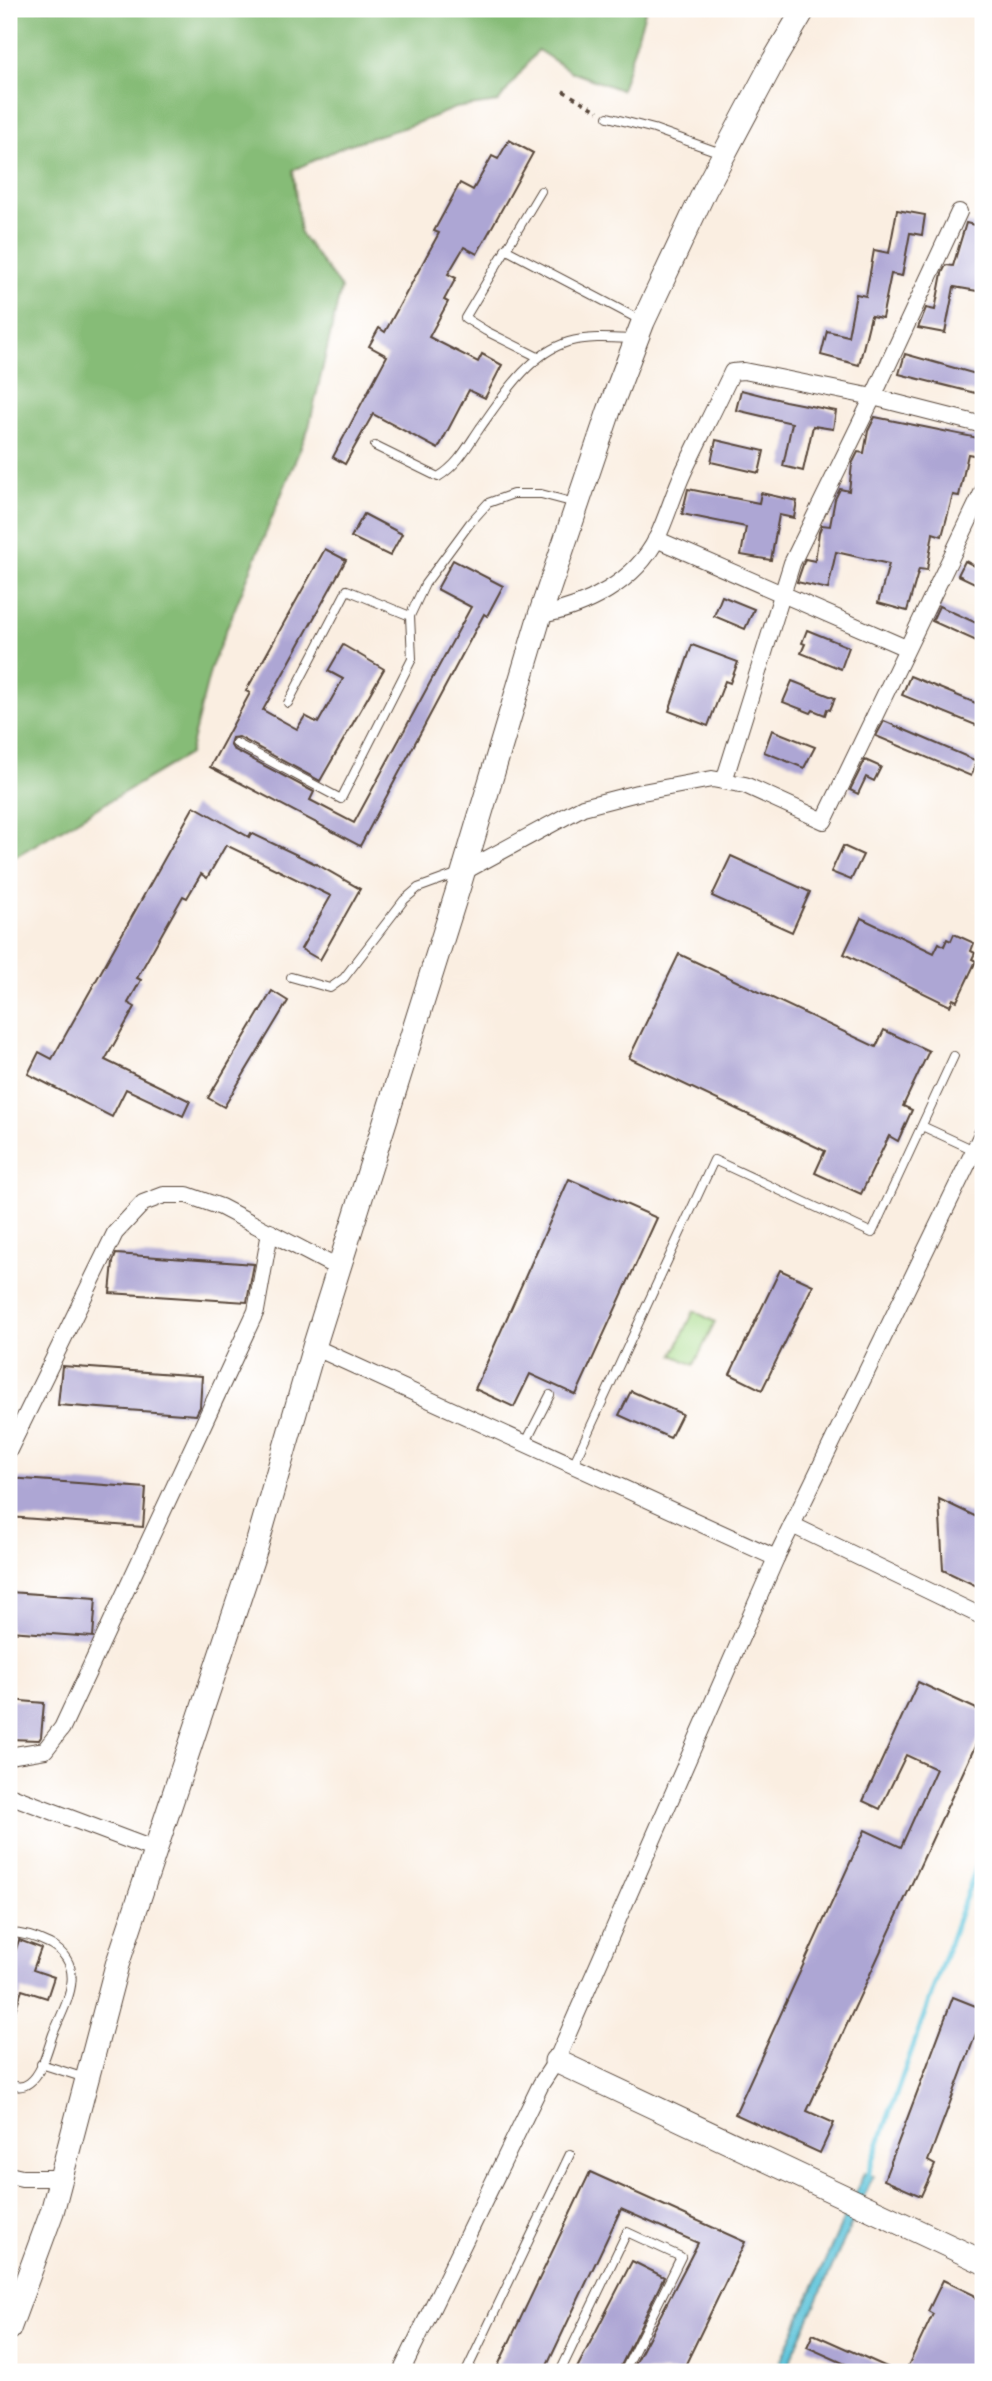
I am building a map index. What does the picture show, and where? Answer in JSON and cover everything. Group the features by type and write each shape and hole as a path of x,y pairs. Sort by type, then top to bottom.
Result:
{"street":[{"path":"9,2329 52,2212 117,1965 256,1548 338,1268 463,872 540,615 578,503 640,330 724,154 804,9"},
{"path":"724,781 792,563 960,212"},
{"path":"540,615 586,602 618,582 642,562 656,539 682,475 732,372 744,371 873,397 983,425"},
{"path":"463,872 583,807 637,793 712,779 745,785 824,821 983,491"},
{"path":"656,539 906,648"},
{"path":"401,2372 541,2084 556,2061 776,1558 983,1132"},
{"path":"9,1450 115,1233 143,1203 164,1195 187,1195 221,1207 338,1268"},
{"path":"9,1756 46,1750 62,1728 256,1311 270,1232"},
{"path":"314,1347 776,1558"},
{"path":"792,1525 983,1617"},
{"path":"9,1795 155,1850"},
{"path":"556,2061 983,2262"},
{"path":"9,2175 22,2178 61,2178"}],"lane":[{"path":"608,117 654,129 724,154"},
{"path":"538,357 486,331 465,317 541,191"},
{"path":"505,249 640,330"},
{"path":"374,446 438,477 454,467 500,400 538,357 568,342 640,330"},
{"path":"236,743 341,799 412,659 410,616 425,584 488,503 513,494 541,494 578,503"},
{"path":"288,703 347,590 410,616"},
{"path":"292,977 330,988 344,978 404,900 418,888 463,872"},
{"path":"573,1465 714,1160 872,1233 954,1056"},
{"path":"922,1126 974,1150"},
{"path":"525,1444 550,1395"},
{"path":"9,1933 20,1933 48,1943 64,1953 73,1969 69,1994 31,2082 19,2087 9,2084"},
{"path":"41,2064 88,2078"},
{"path":"466,2372 570,2154"},
{"path":"560,2372 627,2232 681,2257 624,2372"}],"path":[{"path":"563,91 608,117"}],"green space":[{"path":"9,9 646,9 621,90 572,72 538,50 498,102 455,108 412,125 347,145 293,170 300,233 341,288 309,427 211,667 189,754 9,860"},
{"path":"694,1311 715,1322 694,1365 673,1355"}],"water":[{"path":"864,2173 873,2176 785,2372 776,2372"}],"building":[{"path":"509,140 533,153 477,254 464,247 448,274 456,278 444,300 448,302 429,337 478,362 482,354 502,365 485,398 469,390 438,449 373,414 345,464 333,457 387,356 369,346 379,328 385,332 439,233 434,231 460,183 473,190 492,156 498,159"},
{"path":"897,210 925,215 922,235 910,233 902,276 891,274 882,318 871,316 859,365 821,355 827,331 848,336 856,294 866,296 874,250 889,253"},
{"path":"966,223 983,227 983,292 954,287 945,333 918,328 926,308 935,310 942,273 946,265 953,266"},
{"path":"905,354 983,376 983,395 899,374"},
{"path":"741,390 836,411 833,429 813,426 803,471 783,466 792,423 736,410"},
{"path":"875,417 983,439 983,457 968,454 959,496 953,495 942,536 933,533 927,570 919,569 907,611 878,603 889,564 836,552 828,589 797,582 805,559 815,561 819,532 822,525 830,526 835,499 840,489 849,491 852,464 858,452 864,453 868,431"},
{"path":"716,440 764,451 759,473 711,462"},
{"path":"688,489 759,503 761,493 797,501 794,518 779,515 771,560 741,555 746,527 682,514"},
{"path":"364,514 402,534 390,556 351,537"},
{"path":"325,549 346,560 263,710 297,729 305,716 318,723 343,679 328,671 343,645 384,669 320,781 239,737 232,738 230,744 233,749 314,792 310,800 354,823 471,607 437,589 453,560 503,586 487,616 484,614 360,846 210,767 250,693 246,691"},
{"path":"965,561 983,570 983,587 958,575"},
{"path":"722,596 754,609 745,629 714,616"},
{"path":"939,606 983,626 983,644 932,621"},
{"path":"807,630 849,647 841,669 801,653"},
{"path":"692,645 738,662 730,683 725,681 708,726 669,711"},
{"path":"910,676 983,706 983,728 902,695"},
{"path":"792,681 835,698 830,710 827,709 825,715 813,710 811,713 783,702"},
{"path":"884,721 977,761 971,776 876,736"},
{"path":"772,730 815,747 804,768 764,752"},
{"path":"865,760 881,767 874,781 866,777 858,794 850,790"},
{"path":"194,806 249,837 251,833 318,865 360,889 320,960 301,949 331,896 226,845 207,878 201,874 187,898 183,896 137,978 141,980 128,1003 135,1007 105,1060 190,1101 183,1116 126,1089 112,1117 28,1074 39,1052 52,1059"},
{"path":"843,846 863,855 851,880 831,872"},
{"path":"731,856 810,892 792,932 712,896"},
{"path":"861,918 934,953 939,943 944,946 947,939 951,941 954,934 974,943 971,951 975,953 972,959 976,961 957,1001 953,999 950,1006 844,954"},
{"path":"679,954 876,1047 884,1030 929,1051 903,1106 912,1110 898,1141 889,1136 861,1194 815,1173 825,1151 629,1058"},
{"path":"272,991 288,1001 224,1107 208,1098"},
{"path":"569,1179 657,1218 576,1395 530,1374 514,1407 475,1389"},
{"path":"116,1254 254,1264 247,1302 110,1293"},
{"path":"780,1270 813,1285 762,1390 730,1374"},
{"path":"62,1366 202,1376 200,1407 196,1415 58,1405"},
{"path":"631,1391 682,1414 670,1438 619,1415"},
{"path":"9,1478 146,1488 143,1527 9,1517"},
{"path":"939,1499 983,1520 983,1589 943,1570"},
{"path":"9,1592 96,1598 93,1637 9,1631"},
{"path":"918,1682 983,1712 983,1729 807,2111 834,2123 820,2153 735,2114 865,1830 901,1847 936,1769 906,1755 880,1809 863,1801"},
{"path":"9,1700 44,1703 39,1740 9,1739"},
{"path":"19,1940 41,1948 33,1970 54,1977 47,1998 22,1990 11,2023 9,1971"},
{"path":"953,1997 983,2009 983,2015 928,2161 935,2165 921,2196 884,2180"},
{"path":"590,2172 745,2242 682,2372 631,2372 698,2243 621,2209 544,2372 495,2372"},
{"path":"632,2261 664,2277 618,2372 575,2372"},
{"path":"943,2280 974,2295 983,2313 983,2363 979,2372 905,2372 933,2314 928,2311"},
{"path":"813,2334 898,2372 863,2372 807,2347"}],"waterway":[{"path":"866,2180 983,1848"}]}
